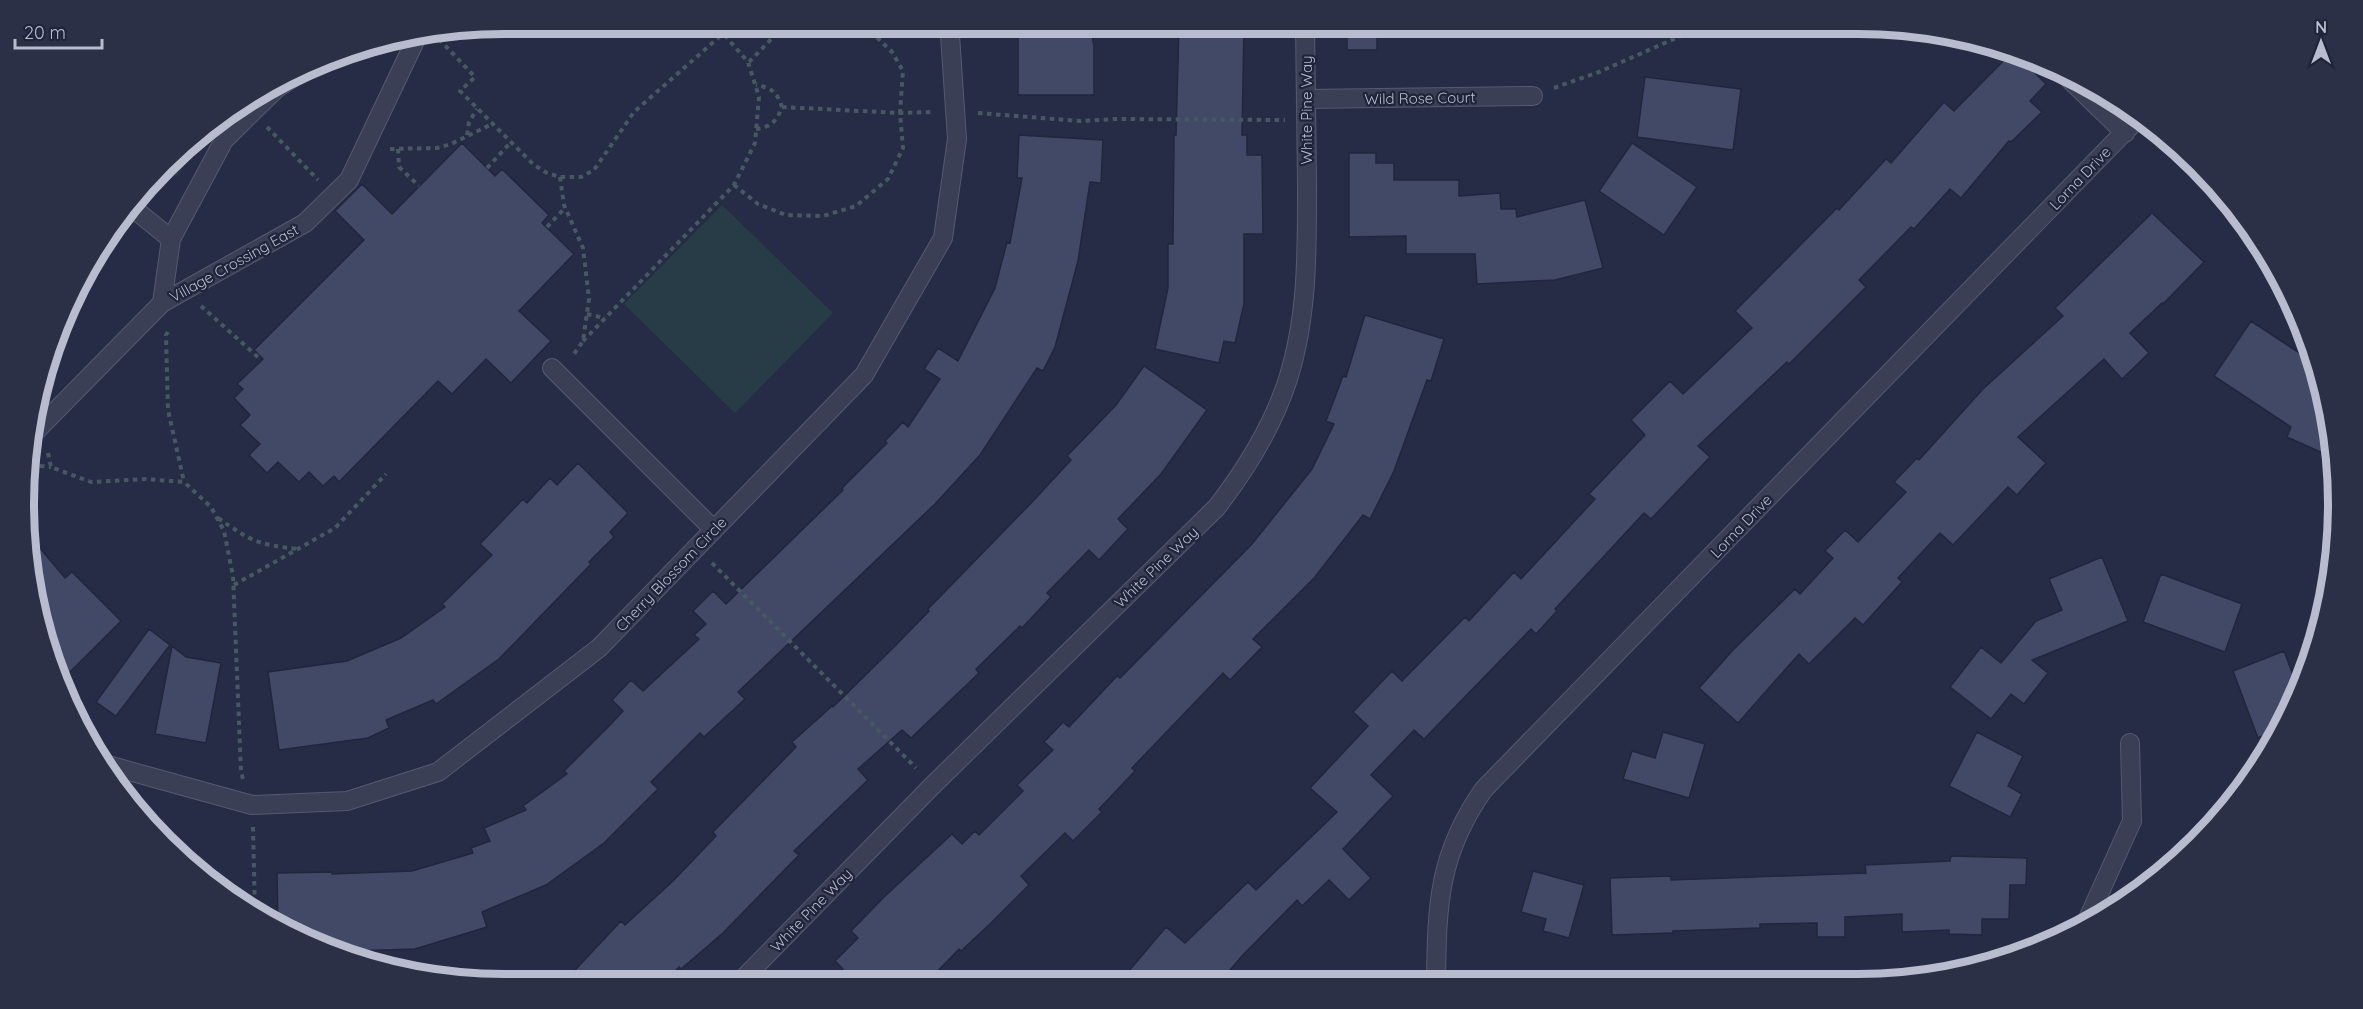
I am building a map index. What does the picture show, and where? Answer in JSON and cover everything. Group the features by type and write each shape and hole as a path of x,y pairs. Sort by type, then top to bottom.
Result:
{"street":[{"name":"Cherry Blossom Circle","path":"115,768 252,805 347,801 438,772 598,648 864,375 943,238 957,139 950,34"},
{"name":"White Pine Way","path":"748,974 933,785 1217,507 1246,470 1288,380 1302,323 1307,264 1305,34"},
{"name":"Village Crossing East","path":"42,425 162,303 305,223 349,180 414,44"},
{"path":"2081,91 2125,133"},
{"name":"Wild Rose Court","path":"1307,99 1533,96"},
{"path":"162,303 171,239 224,140 266,99"},
{"name":"Lorna Drive","path":"1436,974 1438,909 1444,871 1455,838 1484,789 2133,124"},
{"path":"137,212 171,239"},
{"path":"556,371 714,530"},
{"path":"2090,914 2132,821 2130,743"}],"path":[{"path":"748,62 776,34"},
{"path":"734,185 758,204 786,215 823,216 856,206 888,179 903,148 900,113 903,71 892,52 873,34"},
{"path":"1533,96 1599,72 1685,34"},
{"path":"439,40 476,77 460,91 534,165 547,173 560,177 581,177 594,170 634,112 723,35 748,62 759,97 755,143 734,185 556,371"},
{"path":"755,84 770,88 777,94 782,107 777,119 768,128 756,129"},
{"path":"782,107 900,113 955,111 1080,121 1115,119 1306,120"},
{"path":"467,136 469,122 477,109"},
{"path":"253,112 333,196"},
{"path":"365,149 437,148 451,144 492,124"},
{"path":"487,168 511,142"},
{"path":"398,149 399,167 419,186"},
{"path":"560,177 565,208 583,248 589,299 583,341"},
{"path":"547,227 565,208"},
{"path":"198,283 196,302 260,359"},
{"path":"587,314 606,318"},
{"path":"173,326 166,334 168,410 184,482 211,507 224,531 234,585 241,772 252,805 255,903"},
{"path":"40,438 51,467"},
{"path":"37,466 51,467 91,482 145,479 184,482"},
{"path":"234,585 335,528 386,474"},
{"path":"217,518 250,540 267,546 300,549"},
{"path":"696,548 933,785"}],"shaded area":[{"path":"191,155 189,157 178,175 166,179"},
{"path":"722,205 833,313 735,413 624,304"}],"building":[{"path":"1018,34 1092,34 1094,95 1018,95"},
{"path":"1179,34 1244,34 1242,135 1247,135 1247,155 1262,155 1263,234 1244,234 1244,304 1235,343 1224,341 1219,363 1155,349 1168,288 1168,244 1173,244 1174,135 1176,135"},
{"path":"1347,34 1377,34 1377,50 1347,50"},
{"path":"2006,58 2028,66 2046,84 2030,101 2042,112 2011,142 2009,141 1961,198 1950,189 1914,229 1911,227 1859,280 1866,287 1789,364 1787,362 1698,446 1710,457 1651,519 1644,513 1555,609 1557,611 1536,634 1531,629 1424,739 1414,730 1371,775 1393,796 1343,849 1371,878 1349,900 1329,880 1302,906 1297,900 1227,974 1130,974 1128,972 1166,927 1185,943 1248,882 1256,890 1337,812 1310,788 1368,726 1353,712 1392,671 1402,681 1465,617 1469,621 1514,572 1521,579 1595,499 1589,494 1645,435 1631,420 1670,381 1683,394 1752,328 1735,311 1837,208 1839,210 1886,159 1891,163 1944,102 1954,111"},
{"path":"1645,77 1741,89 1733,150 1637,137"},
{"path":"1019,135 1103,140 1101,183 1090,182 1078,261 1055,347 1043,371 1037,368 980,455 935,504 738,692 745,699 704,737 700,733 651,782 658,789 604,843 546,885 482,912 487,927 415,949 356,951 351,949 351,945 340,945 278,916 277,873 332,872 332,874 412,871 473,853 471,848 490,841 484,828 526,810 523,806 567,774 564,771 623,711 612,700 631,680 643,691 699,639 694,635 706,624 693,611 713,591 726,604 843,490 842,488 887,443 885,441 903,422 908,427 940,379 924,369 938,348 958,361 995,288 1007,242 1010,243 1022,178 1017,178"},
{"path":"462,143 495,176 502,169 549,215 542,223 574,254 519,311 551,341 511,383 486,359 452,394 438,381 339,482 334,476 323,486 309,472 299,482 278,462 267,473 249,455 260,444 240,425 250,415 234,398 243,389 237,384 263,359 254,350 364,240 335,211 362,184 392,214"},
{"path":"1632,143 1697,187 1664,235 1599,191"},
{"path":"1349,153 1376,153 1376,163 1394,163 1394,180 1459,180 1459,196 1500,193 1501,209 1516,209 1517,217 1585,200 1603,268 1555,280 1477,284 1475,254 1406,254 1406,236 1349,237"},
{"path":"2152,213 2204,262 2163,304 2130,333 2149,353 2122,379 2104,359 2018,437 2046,463 2017,495 2008,487 1953,545 1940,533 1898,578 1902,582 1863,625 1855,618 1809,664 1799,654 1738,723 1699,688 1733,650 1795,589 1800,594 1833,558 1825,551 1845,530 1858,542 1906,492 1894,482 1917,458 1919,460 1983,389 2063,316 2055,308"},
{"path":"1365,315 1444,339 1431,381 1427,380 1394,471 1370,519 1363,515 1315,577 1253,639 1262,647 1230,680 1223,673 1132,768 1135,771 1099,809 1102,812 1073,841 1065,833 1021,876 1029,885 935,974 838,974 843,969 835,961 858,938 851,931 952,834 962,844 975,831 979,835 1023,791 1017,785 1053,750 1044,742 1063,722 1069,727 1117,676 1120,678 1252,544 1312,469 1334,424 1326,421 1343,376 1346,377"},
{"path":"2251,321 2305,357 2319,413 2325,454 2287,437 2291,427 2214,376"},
{"path":"1144,366 1207,410 1161,474 1118,519 1128,529 1099,560 1089,550 1047,593 1051,597 1022,628 1020,626 976,669 979,673 911,738 902,730 858,769 868,780 794,851 799,855 723,933 681,969 679,967 672,974 571,974 621,921 625,925 674,880 716,836 713,832 796,747 792,742 833,707 929,611 928,609 1071,460 1067,456 1116,405"},
{"path":"578,463 628,513 610,532 614,537 589,562 591,564 499,659 436,704 433,700 386,720 389,728 368,738 279,750 268,672 347,661 401,638 445,607 442,604 492,555 480,544 523,499 527,503 550,478 557,485"},
{"path":"37,544 65,578 72,572 121,621 67,675 59,656 44,596"},
{"path":"2102,557 2128,621 2032,660 2048,673 2024,704 2011,694 1991,719 1950,687 1981,647 2001,663 2036,621 2062,610 2049,579"},
{"path":"2161,574 2242,604 2225,652 2143,622"},
{"path":"149,629 170,645 116,716 96,702"},
{"path":"172,646 186,657 221,663 206,743 155,734"},
{"path":"2284,651 2295,679 2269,733 2258,738 2233,671"},
{"path":"1663,732 1705,744 1689,798 1623,779 1632,751 1655,758"},
{"path":"1977,732 2023,756 2008,786 2022,794 2010,817 1949,786"},
{"path":"1951,856 2027,858 2026,885 2010,885 2009,919 1982,919 1982,935 1949,934 1949,930 1902,932 1902,914 1845,917 1845,937 1817,937 1817,923 1760,924 1760,928 1612,935 1610,878 1671,876 1671,880 1866,873 1865,865 1950,861"},
{"path":"1533,871 1584,885 1569,938 1543,931 1546,919 1521,912"}]}
